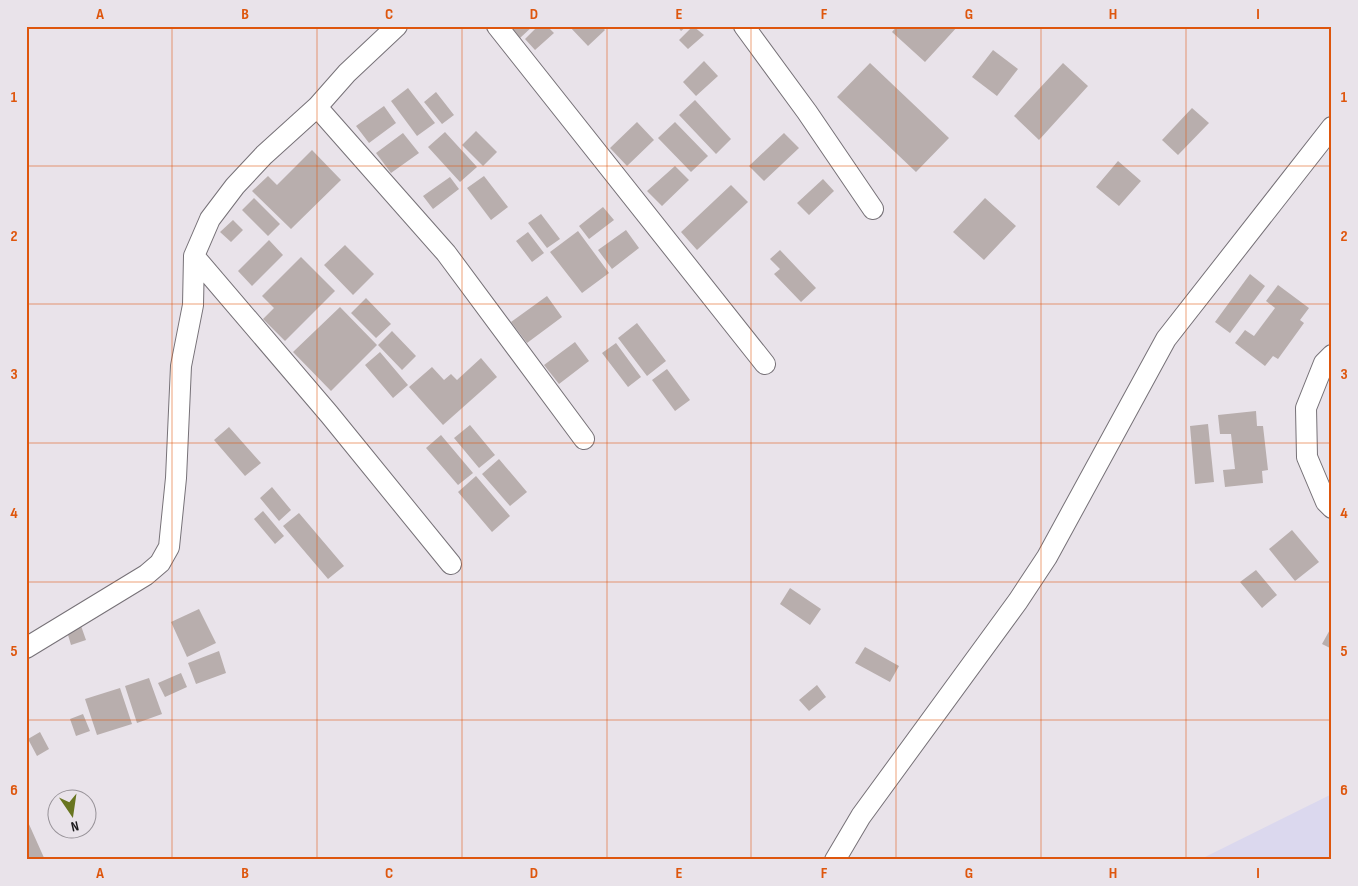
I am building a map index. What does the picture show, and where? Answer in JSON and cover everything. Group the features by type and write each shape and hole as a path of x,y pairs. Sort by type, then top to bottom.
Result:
{"street":[{"path":"26,648 146,575 160,564 169,547 176,478 180,366 193,305 194,256 210,220 235,186 264,155 317,107 346,73 396,26"},
{"path":"497,26 765,364"},
{"path":"744,26 807,112 873,209"},
{"path":"317,107 446,253 584,439"},
{"path":"835,860 861,816 1018,601 1047,557 1166,339 1332,127"},
{"path":"194,256 310,392 451,564"},
{"path":"1332,355 1324,363 1306,408 1307,457 1326,502 1332,508"}],"shaded area":[{"path":"1332,794 1332,860 1199,860"}],"building":[{"path":"509,26 533,26 520,38"},
{"path":"538,26 547,26 554,33 535,50 525,39"},
{"path":"569,26 601,26 605,30 588,46"},
{"path":"677,26 687,26 681,31"},
{"path":"693,26 704,35 688,49 679,40"},
{"path":"897,26 958,26 925,62 892,32"},
{"path":"993,50 1018,69 997,96 972,77"},
{"path":"704,61 718,76 696,96 683,82"},
{"path":"870,63 949,138 916,172 837,97"},
{"path":"1063,63 1088,86 1039,140 1014,116"},
{"path":"408,88 435,123 417,136 391,101"},
{"path":"436,92 454,115 442,124 424,102"},
{"path":"695,100 731,139 716,154 679,115"},
{"path":"384,106 396,123 369,143 356,126"},
{"path":"1192,108 1209,123 1178,155 1162,140"},
{"path":"637,122 654,140 627,166 610,148"},
{"path":"675,122 708,156 691,172 658,138"},
{"path":"476,131 497,152 483,166 462,145"},
{"path":"445,132 477,167 460,182 428,147"},
{"path":"403,133 419,153 391,173 376,153"},
{"path":"784,133 799,148 764,181 749,166"},
{"path":"312,150 341,180 291,229 252,191 268,176 277,185"},
{"path":"1118,161 1141,181 1119,206 1096,187"},
{"path":"675,166 689,180 662,206 647,191"},
{"path":"484,176 508,207 491,220 467,188"},
{"path":"450,177 459,189 433,209 423,196"},
{"path":"823,179 834,191 809,215 797,203"},
{"path":"731,185 748,202 697,250 681,232"},
{"path":"254,198 280,224 268,236 242,210"},
{"path":"985,198 1016,226 984,260 953,232"},
{"path":"603,207 614,220 589,239 579,226"},
{"path":"541,214 560,239 547,248 528,223"},
{"path":"233,220 243,230 231,242 220,232"},
{"path":"626,230 639,248 612,269 598,250"},
{"path":"578,231 609,273 582,293 550,252"},
{"path":"528,232 544,253 532,262 516,241"},
{"path":"269,240 283,255 252,286 238,271"},
{"path":"345,245 374,274 353,295 324,265"},
{"path":"780,250 816,288 801,302 774,274 780,269 770,259"},
{"path":"301,257 335,291 285,341 263,319 274,308 262,296"},
{"path":"1250,274 1265,286 1230,333 1215,322"},
{"path":"1278,285 1309,308 1300,320 1304,323 1278,359 1273,356 1265,366 1235,343 1245,330 1254,336 1275,308 1266,301"},
{"path":"547,296 562,317 527,343 511,322"},
{"path":"366,298 391,324 376,338 351,313"},
{"path":"340,307 377,345 331,391 293,352"},
{"path":"637,323 666,361 647,376 618,338"},
{"path":"392,331 416,356 402,370 378,345"},
{"path":"575,342 589,361 559,384 544,365"},
{"path":"616,343 641,377 628,387 602,353"},
{"path":"380,352 408,385 393,398 365,365"},
{"path":"481,358 497,377 443,425 409,387 432,367 444,380 451,374 457,380"},
{"path":"667,369 690,400 675,411 652,380"},
{"path":"1256,411 1257,426 1263,426 1268,470 1262,471 1263,483 1225,487 1223,470 1235,469 1231,434 1220,434 1218,415"},
{"path":"1208,424 1214,482 1195,484 1190,426"},
{"path":"470,425 495,455 479,468 454,438"},
{"path":"229,427 261,463 245,476 214,440"},
{"path":"441,435 473,473 458,485 426,448"},
{"path":"499,459 527,492 510,506 482,474"},
{"path":"476,476 510,516 492,532 458,492"},
{"path":"272,487 291,510 279,521 260,498"},
{"path":"263,511 284,536 275,544 254,519"},
{"path":"299,513 344,566 328,579 283,526"},
{"path":"1292,530 1319,562 1295,581 1269,549"},
{"path":"1256,570 1277,595 1262,608 1240,582"},
{"path":"790,588 821,609 810,625 780,604"},
{"path":"199,609 216,643 187,657 171,622"},
{"path":"80,623 86,640 71,645 66,628"},
{"path":"1332,626 1332,649 1322,644"},
{"path":"865,647 899,666 890,682 855,663"},
{"path":"219,651 226,673 196,684 188,663"},
{"path":"181,673 187,687 165,697 158,683"},
{"path":"149,678 162,714 137,723 125,686"},
{"path":"817,685 826,697 809,711 799,700"},
{"path":"120,688 132,724 97,735 85,699"},
{"path":"83,714 90,731 76,736 70,719"},
{"path":"40,732 49,749 37,756 28,739"},
{"path":"28,822 45,860 26,860"}]}
